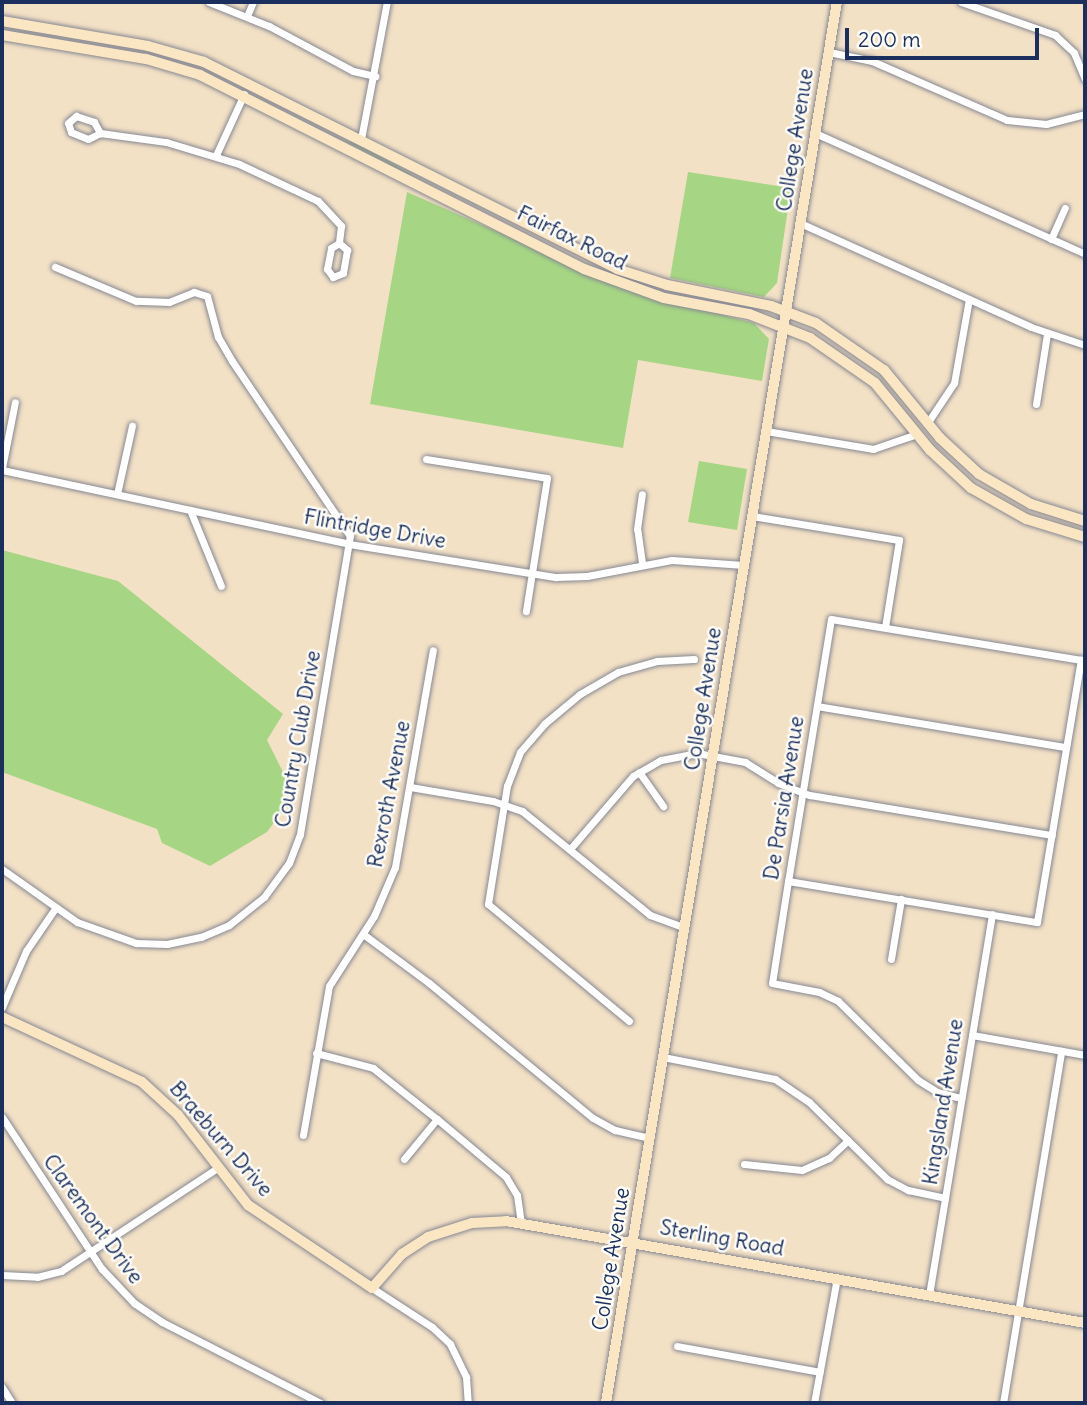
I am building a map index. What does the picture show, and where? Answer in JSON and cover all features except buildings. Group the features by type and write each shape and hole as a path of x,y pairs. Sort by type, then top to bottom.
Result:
{"street":[{"path":"209,2 247,16 353,71 375,76"},
{"path":"247,16 253,2"},
{"path":"297,121 342,140 361,139 387,2"},
{"name":"College Avenue","path":"606,1403 837,2"},
{"path":"961,2 1055,35 1077,57 1085,79"},
{"name":"Fairfax Road","path":"2,21 172,52 227,71 617,269 667,285 787,311 834,332 866,355 898,384 965,463 994,484 1031,504 1085,521"},
{"name":"Fairfax Road","path":"2,35 146,59 244,94 613,281 664,298 749,314 784,327 857,368 888,397 950,470 986,498 1026,519 1085,537"},
{"path":"829,51 872,61 1007,120 1046,124 1085,114"},
{"path":"1077,57 1085,52"},
{"path":"216,155 244,94 312,114"},
{"path":"100,133 166,142 216,155 318,201 341,226 339,243"},
{"path":"815,133 1085,254"},
{"path":"376,162 405,173 419,169"},
{"path":"1051,239 1065,208"},
{"path":"800,223 1047,334 1085,345"},
{"path":"55,267 135,301 159,303 203,293 210,299 218,337 350,536 349,544"},
{"path":"928,422 954,383 969,299"},
{"path":"1036,404 1047,334"},
{"path":"2,469 15,402"},
{"path":"117,495 132,426"},
{"path":"766,431 873,449 917,434"},
{"path":"426,459 547,478 526,611"},
{"name":"Flintridge Drive","path":"2,469 349,544 532,573 587,576 642,564 692,559 744,565"},
{"path":"642,494 637,529 642,564"},
{"path":"191,510 221,586"},
{"path":"752,516 899,540 885,628 1081,660 1037,922 788,881"},
{"name":"Country Club Drive","path":"2,869 56,907 105,935 167,944 229,925 273,887 300,834 349,544"},
{"name":"De Parsia Avenue","path":"885,628 831,619 772,983 819,992 838,1001 918,1080 937,1092 961,1098"},
{"name":"Rexroth Avenue","path":"303,1135 329,986 363,934 395,867 411,788 433,650"},
{"path":"629,1021 488,904 505,804 520,752 544,724 580,694 618,672 657,661 694,659"},
{"path":"817,706 1066,747"},
{"path":"570,849 639,772 673,756 713,754 746,762 803,793 1052,835"},
{"path":"639,772 663,806"},
{"path":"411,788 505,804 533,818 650,915 685,928"},
{"path":"891,959 901,899"},
{"path":"2,1007 26,951 56,907"},
{"name":"Kingsland Avenue","path":"929,1295 992,914"},
{"path":"363,934 429,983 593,1118 615,1130 650,1138"},
{"name":"Braeburn Drive","path":"2,1017 142,1082 178,1115 217,1168 260,1215 432,1327 450,1344 466,1377 468,1403"},
{"path":"972,1035 1085,1055"},
{"path":"1003,1403 1061,1051"},
{"path":"316,1053 373,1068 437,1119 506,1177 517,1195 521,1223"},
{"path":"663,1057 775,1079 809,1101 897,1185 945,1198"},
{"name":"Claremont Drive","path":"2,1117 112,1281 146,1312 320,1403"},
{"path":"404,1159 437,1119"},
{"path":"744,1164 802,1170 829,1158 848,1140"},
{"path":"2,1275 50,1275 91,1252 217,1168"},
{"name":"Sterling Road","path":"372,1288 402,1254 440,1232 472,1223 521,1223 1085,1323"},
{"path":"814,1403 837,1278"},
{"path":"677,1346 820,1372"},
{"path":"2,1387 12,1403"}],"green space":[{"path":"345,141 356,143 411,174 409,175"},
{"path":"688,172 791,188 777,283 764,297 670,278"},
{"path":"407,192 634,292 754,323 769,339 762,381 638,360 623,448 370,404"},
{"path":"699,461 747,469 737,530 688,522"},
{"path":"2,550 118,581 283,714 267,740 285,776 281,813 267,832 210,866 162,843 157,829 2,772"}]}
